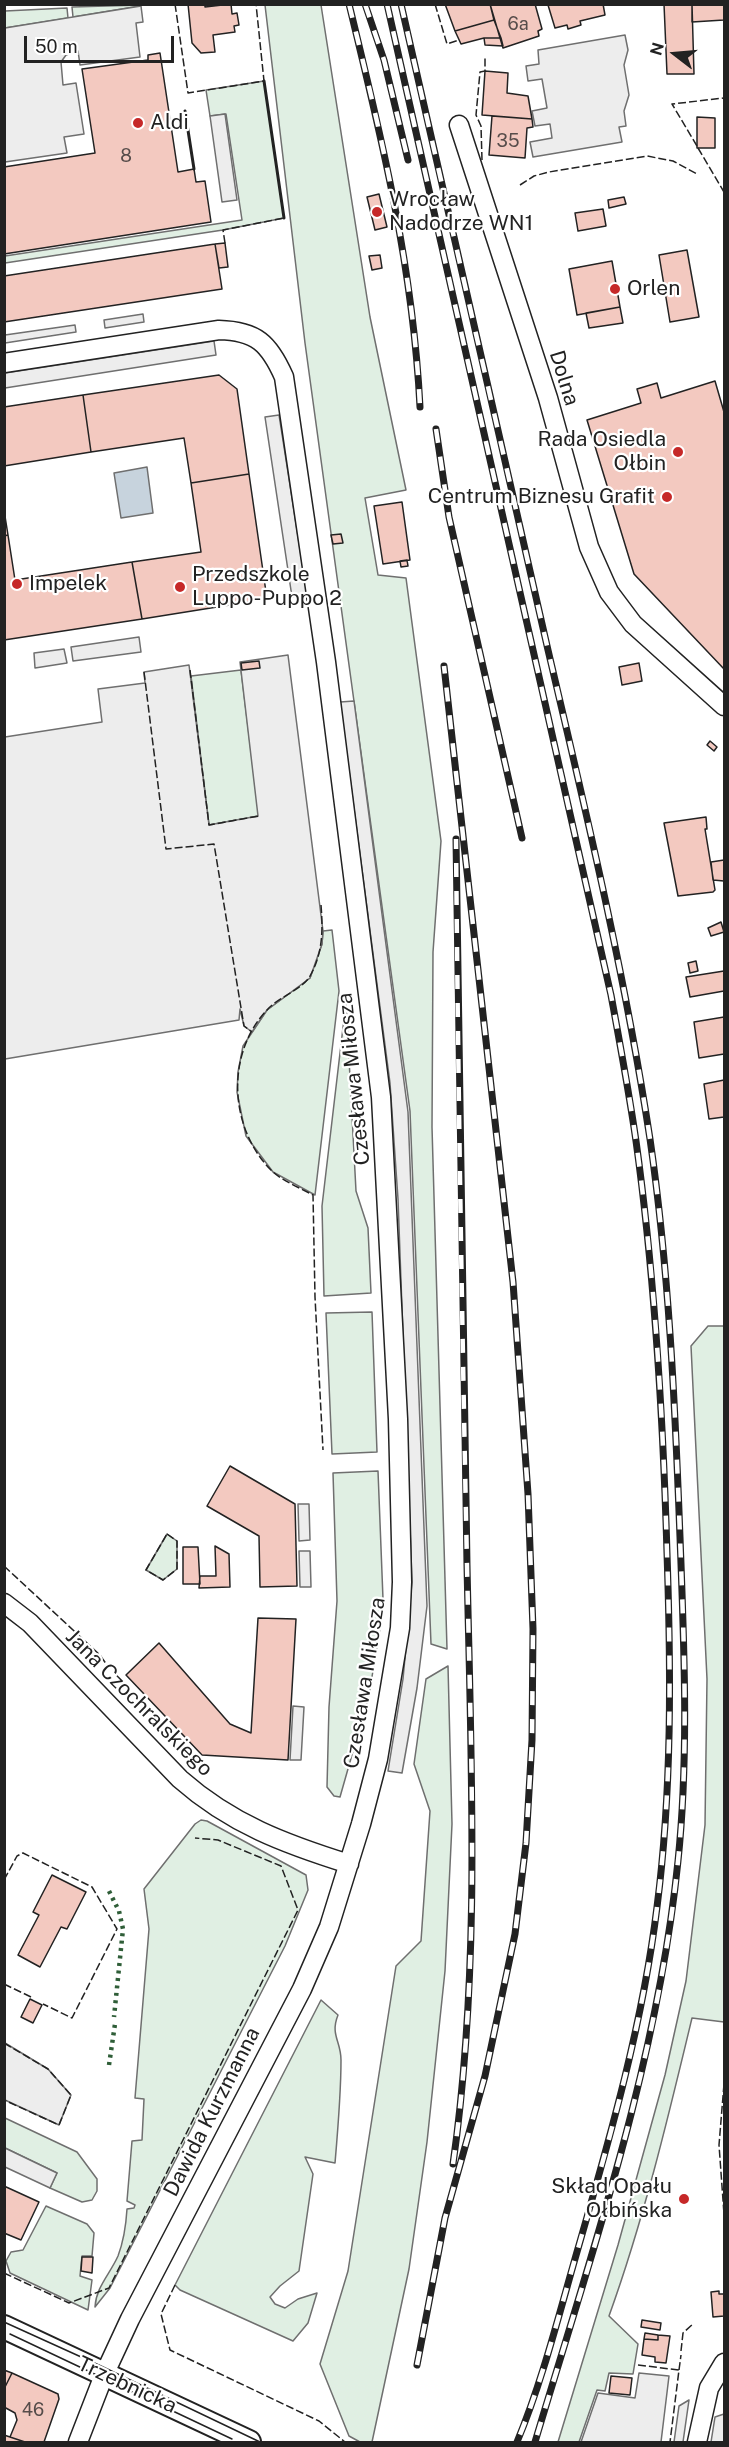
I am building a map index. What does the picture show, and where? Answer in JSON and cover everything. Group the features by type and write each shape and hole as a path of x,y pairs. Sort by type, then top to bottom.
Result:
{"street":[{"name":"Dolna","path":"459,125 548,398 589,547 609,592 633,624 724,706"},
{"name":"Czesława Miłosza","path":"4,363 219,330 240,331 260,340 274,355 284,377 326,662 381,1096 398,1419 402,1594 399,1640 387,1715 368,1799 349,1864"},
{"name":"Jana Czochralskiego","path":"4,1602 30,1623 198,1795 262,1834 349,1864"},
{"name":"Dawida Kurzmanna","path":"78,2442 104,2375 140,2298 302,1989 329,1927 349,1864"},
{"name":"Trzebnicka","path":"4,2327 249,2442"},
{"path":"698,2442 709,2388 724,2363"}],"green space":[{"path":"265,5 321,5 370,317 406,490 365,498 378,575 406,578 441,841 433,952 432,1127 447,1649 431,1644 410,1111 305,343"},
{"path":"140,6 73,17 72,7"},
{"path":"67,8 68,18 5,28 5,11"},
{"path":"264,81 284,218 223,230 5,263 5,256 242,220 226,114 210,116 206,90"},
{"path":"241,670 259,816 209,825 191,676"},
{"path":"332,930 339,991 315,1195 273,1172 246,1136 237,1092 238,1072 243,1046 267,1010 310,978 322,944 323,931"},
{"path":"346,1002 356,1191 368,1228 371,1293 324,1296 322,1206"},
{"path":"372,1312 377,1452 332,1454 326,1313"},
{"path":"708,1326 724,1326 724,2022 692,2018 644,2205 609,2316 638,2344 633,2374 609,2373 605,2391 597,2390 579,2442 558,2442 618,2245 665,2075 686,1981 705,1825 707,1679 691,1346"},
{"path":"378,1471 383,1599 381,1622 369,1695 340,1797 334,1796 327,1787 329,1707 337,1601 333,1473"},
{"path":"167,1534 177,1541 177,1569 163,1580 146,1570"},
{"path":"448,1666 452,1824 445,1971 427,2142 409,2269 372,2442 360,2442 349,2436 320,2364 348,2271 396,1966 421,1941 430,1811 414,1764 426,1679"},
{"path":"201,1820 207,1821 306,1875 308,1890 285,1946 110,2288 95,2307 101,2287 120,2250 127,2209 134,2208 135,2205 127,2201 132,2141 142,2140 144,2099 135,2098 149,1929 144,1889 195,1824"},
{"path":"321,2000 338,2015 335,2033 341,2060 335,2163 305,2157 313,2174 299,2271 270,2297 275,2304 285,2308 298,2299 317,2293 308,2323 293,2341 180,2290 175,2285"},
{"path":"5,2118 77,2152 97,2179 97,2191 92,2200 82,2202 50,2188 57,2173 5,2148"},
{"path":"46,2206 87,2224 94,2233 92,2256 82,2256 80,2276 92,2280 88,2310 10,2273 6,2261 11,2252 23,2250"}],"shaded area":[{"path":"141,6 143,22 136,23 140,57 80,65 78,51 66,55 61,62 63,85 76,83 84,134 64,137 67,153 5,162 5,28"},
{"path":"625,35 628,50 624,65 629,95 624,111 626,126 619,127 622,142 533,157 530,142 552,138 550,124 535,126 532,111 547,108 542,79 528,81 526,66 539,64 538,50"},
{"path":"225,114 237,200 222,202 210,116"},
{"path":"143,314 144,322 105,328 104,320"},
{"path":"75,325 76,332 5,343 5,335"},
{"path":"214,341 216,355 5,388 5,373"},
{"path":"279,415 307,594 292,597 265,417"},
{"path":"147,467 153,513 121,518 114,473"},
{"path":"139,637 141,652 73,661 71,647"},
{"path":"64,649 67,663 35,668 34,653"},
{"path":"288,655 323,931 322,944 310,978 267,1010 252,1032 244,1026 240,1009 239,1020 5,1059 5,737 102,722 98,689 145,683 144,672 189,665 209,825 258,816 240,662"},
{"path":"354,701 408,1112 427,1606 417,1688 402,1773 388,1771 403,1679 412,1582 398,1199 390,1083 340,702"},
{"path":"298,1504 309,1504 310,1540 299,1541"},
{"path":"299,1551 310,1551 311,1587 300,1587"},
{"path":"293,1706 304,1707 301,1760 290,1760"},
{"path":"5,2043 48,2069 71,2095 59,2125 5,2100"},
{"path":"5,2148 57,2173 50,2188 5,2167"},
{"path":"639,2373 669,2376 661,2442 581,2442 598,2393 635,2398"},
{"path":"689,2400 683,2442 674,2442 679,2406"},
{"path":"724,2414 724,2442 711,2442 715,2417"}],"building":[{"path":"188,4 205,4 205,7 231,4 232,14 237,13 239,25 234,26 235,32 213,35 215,52 201,53 192,43"},
{"path":"445,4 490,4 494,20 455,31"},
{"path":"490,4 535,4 542,29 538,31 539,36 503,48"},
{"path":"603,4 605,15 580,21 581,25 568,29 567,25 555,28 548,5"},
{"path":"664,4 692,4 694,74 667,74"},
{"path":"692,4 724,4 724,20 692,22"},
{"path":"494,20 501,38 484,38 461,44 455,31"},
{"path":"484,38 501,38 503,46 485,45"},
{"path":"160,53 178,172 194,169 196,182 205,181 211,222 4,254 4,167 95,153 82,69 148,60 148,55"},
{"path":"485,71 508,73 507,93 528,96 532,119 482,115"},
{"path":"492,116 532,119 533,127 527,128 525,158 489,155"},
{"path":"697,117 715,118 715,148 697,148"},
{"name":"Wrocław Nadodrze WN1","path":"379,194 387,227 375,230 367,197"},
{"path":"624,197 626,204 609,208 608,200"},
{"path":"603,209 606,226 578,231 575,213"},
{"path":"225,243 228,267 219,268 215,244"},
{"path":"215,244 222,289 4,322 4,276"},
{"path":"687,250 699,317 670,322 659,255"},
{"path":"380,255 382,268 372,270 369,256"},
{"path":"612,261 620,307 577,315 569,269"},
{"path":"620,307 623,323 589,328 586,313"},
{"path":"219,375 237,389 249,474 191,483 184,438 91,452 83,395"},
{"name":"Centrum Biznesu Grafit","path":"715,381 724,412 724,669 634,574 587,420 641,403 637,389 657,383 661,398"},
{"path":"83,395 91,452 4,466 4,407"},
{"path":"249,474 267,599 142,619 132,562 201,552 191,483"},
{"path":"402,502 410,560 383,564 374,506"},
{"path":"4,510 8,535 4,536"},
{"path":"341,534 343,543 333,544 331,535"},
{"path":"8,535 15,580 132,562 142,619 4,640 4,536"},
{"path":"407,560 408,566 401,567 400,561"},
{"path":"259,661 260,668 242,670 241,663"},
{"path":"639,663 642,681 622,685 619,667"},
{"path":"710,741 717,747 714,751 707,745"},
{"path":"706,817 707,829 705,829 715,890 678,896 664,823"},
{"path":"724,860 724,881 713,880 711,862"},
{"path":"721,922 724,932 711,936 708,928"},
{"path":"696,961 698,971 690,973 688,963"},
{"path":"724,971 724,991 690,997 686,977"},
{"path":"724,1017 724,1054 699,1058 694,1022"},
{"path":"724,1080 724,1117 709,1119 704,1084"},
{"path":"230,1466 295,1504 297,1586 260,1587 259,1536 207,1506"},
{"path":"215,1546 229,1554 230,1587 199,1588 200,1576 216,1576"},
{"path":"183,1547 198,1547 200,1584 183,1584"},
{"path":"258,1618 296,1619 288,1760 202,1755 126,1675 159,1643 230,1724 251,1733"},
{"path":"52,1875 86,1892 67,1929 61,1927 40,1967 18,1955 39,1915 33,1912"},
{"path":"30,1999 42,2005 33,2023 21,2017"},
{"path":"4,2186 39,2202 21,2240 4,2233"},
{"path":"82,2257 93,2257 92,2273 81,2271"},
{"path":"719,2291 719,2294 724,2294 724,2316 713,2317 711,2292"},
{"path":"642,2320 661,2323 660,2330 641,2327"},
{"path":"645,2333 658,2335 658,2340 644,2339"},
{"path":"658,2335 670,2336 666,2363 655,2362 655,2357 642,2355 644,2339 658,2340"},
{"path":"4,2370 12,2373 4,2389"},
{"path":"12,2373 58,2394 59,2399 44,2442 25,2442 10,2437 17,2420 15,2413 4,2407 4,2389"},
{"path":"611,2376 632,2378 630,2395 609,2393"},
{"path":"4,2435 25,2442 4,2442"}],"tram line":[{"path":"4,2322 260,2442"},
{"path":"10,2334 232,2439"}],"railway":[{"path":"349,4 384,154 403,254 411,304 420,407"},
{"path":"365,4 384,60 408,160"},
{"path":"387,4 611,995 643,1192 653,1295 663,1450 670,1686 668,1775 662,1863 651,1950 635,2035 614,2120 551,2345 517,2442"},
{"path":"401,4 617,954 640,1077 657,1188 667,1287 673,1387 685,1699 684,1780 678,1861 655,2009 639,2082 600,2227 535,2442"},
{"path":"436,429 449,517 522,838"},
{"path":"417,2365 445,2218 485,2076 515,1934 526,1843 532,1740 533,1629 528,1494 513,1282 444,666"},
{"path":"453,2164 468,2015 472,1865 456,839"}],"hedge":[{"path":"109,1891 119,1911 123,1929 114,2017"},
{"path":"109,2065 115,2024"}],"fence":[{"path":"175,4 188,93 264,81 256,4"},
{"path":"435,4 447,44 459,40"},
{"path":"482,160 481,126 476,115 480,72 485,71 485,56"},
{"path":"697,146 672,104 724,98"},
{"path":"698,148 724,192"},
{"path":"520,185 534,176 549,172 647,156 673,161 697,174"},
{"path":"225,243 223,230 284,218"},
{"path":"190,670 209,825 259,816"},
{"path":"144,672 166,849 214,844 244,1026 252,1032"},
{"path":"321,905 321,941 314,967 307,981 271,1006 253,1028 244,1048 239,1070 238,1092 241,1114 258,1155 277,1175 313,1195 315,1297 323,1450"},
{"path":"167,1534 177,1541 177,1569 163,1580 146,1570 167,1534"},
{"path":"4,1566 100,1655 109,1668"},
{"path":"4,2273 69,2303 109,2288 298,1910 281,1866 218,1840 195,1838"},
{"path":"4,1880 17,1856 23,1853 92,1887 117,1929 72,2018 43,2004"},
{"path":"4,1984 31,1997"},
{"path":"4,2043 48,2069 71,2095 59,2125 4,2100"},
{"path":"724,2084 719,2145 724,2214"},
{"path":"175,2285 161,2314 170,2350 319,2421 345,2442"},
{"path":"681,2351 683,2333 694,2323"},
{"path":"679,2370 681,2355"},
{"path":"638,2365 679,2370 670,2442"}],"wall":[{"path":"264,81 284,218"},
{"path":"185,111 194,169"}],"place":[{"name":"Aldi","path":"138,123"},
{"name":"Wrocław Nadodrze WN1","path":"377,212"},
{"name":"Orlen","path":"615,289"},
{"name":"Rada Osiedla Ołbin","path":"678,452"},
{"name":"Centrum Biznesu Grafit","path":"667,497"},
{"name":"Impelek","path":"17,584"},
{"name":"Przedszkole Luppo-Puppo 2","path":"180,587"},
{"name":"Skład Opału Ołbińska","path":"684,2199"}]}
